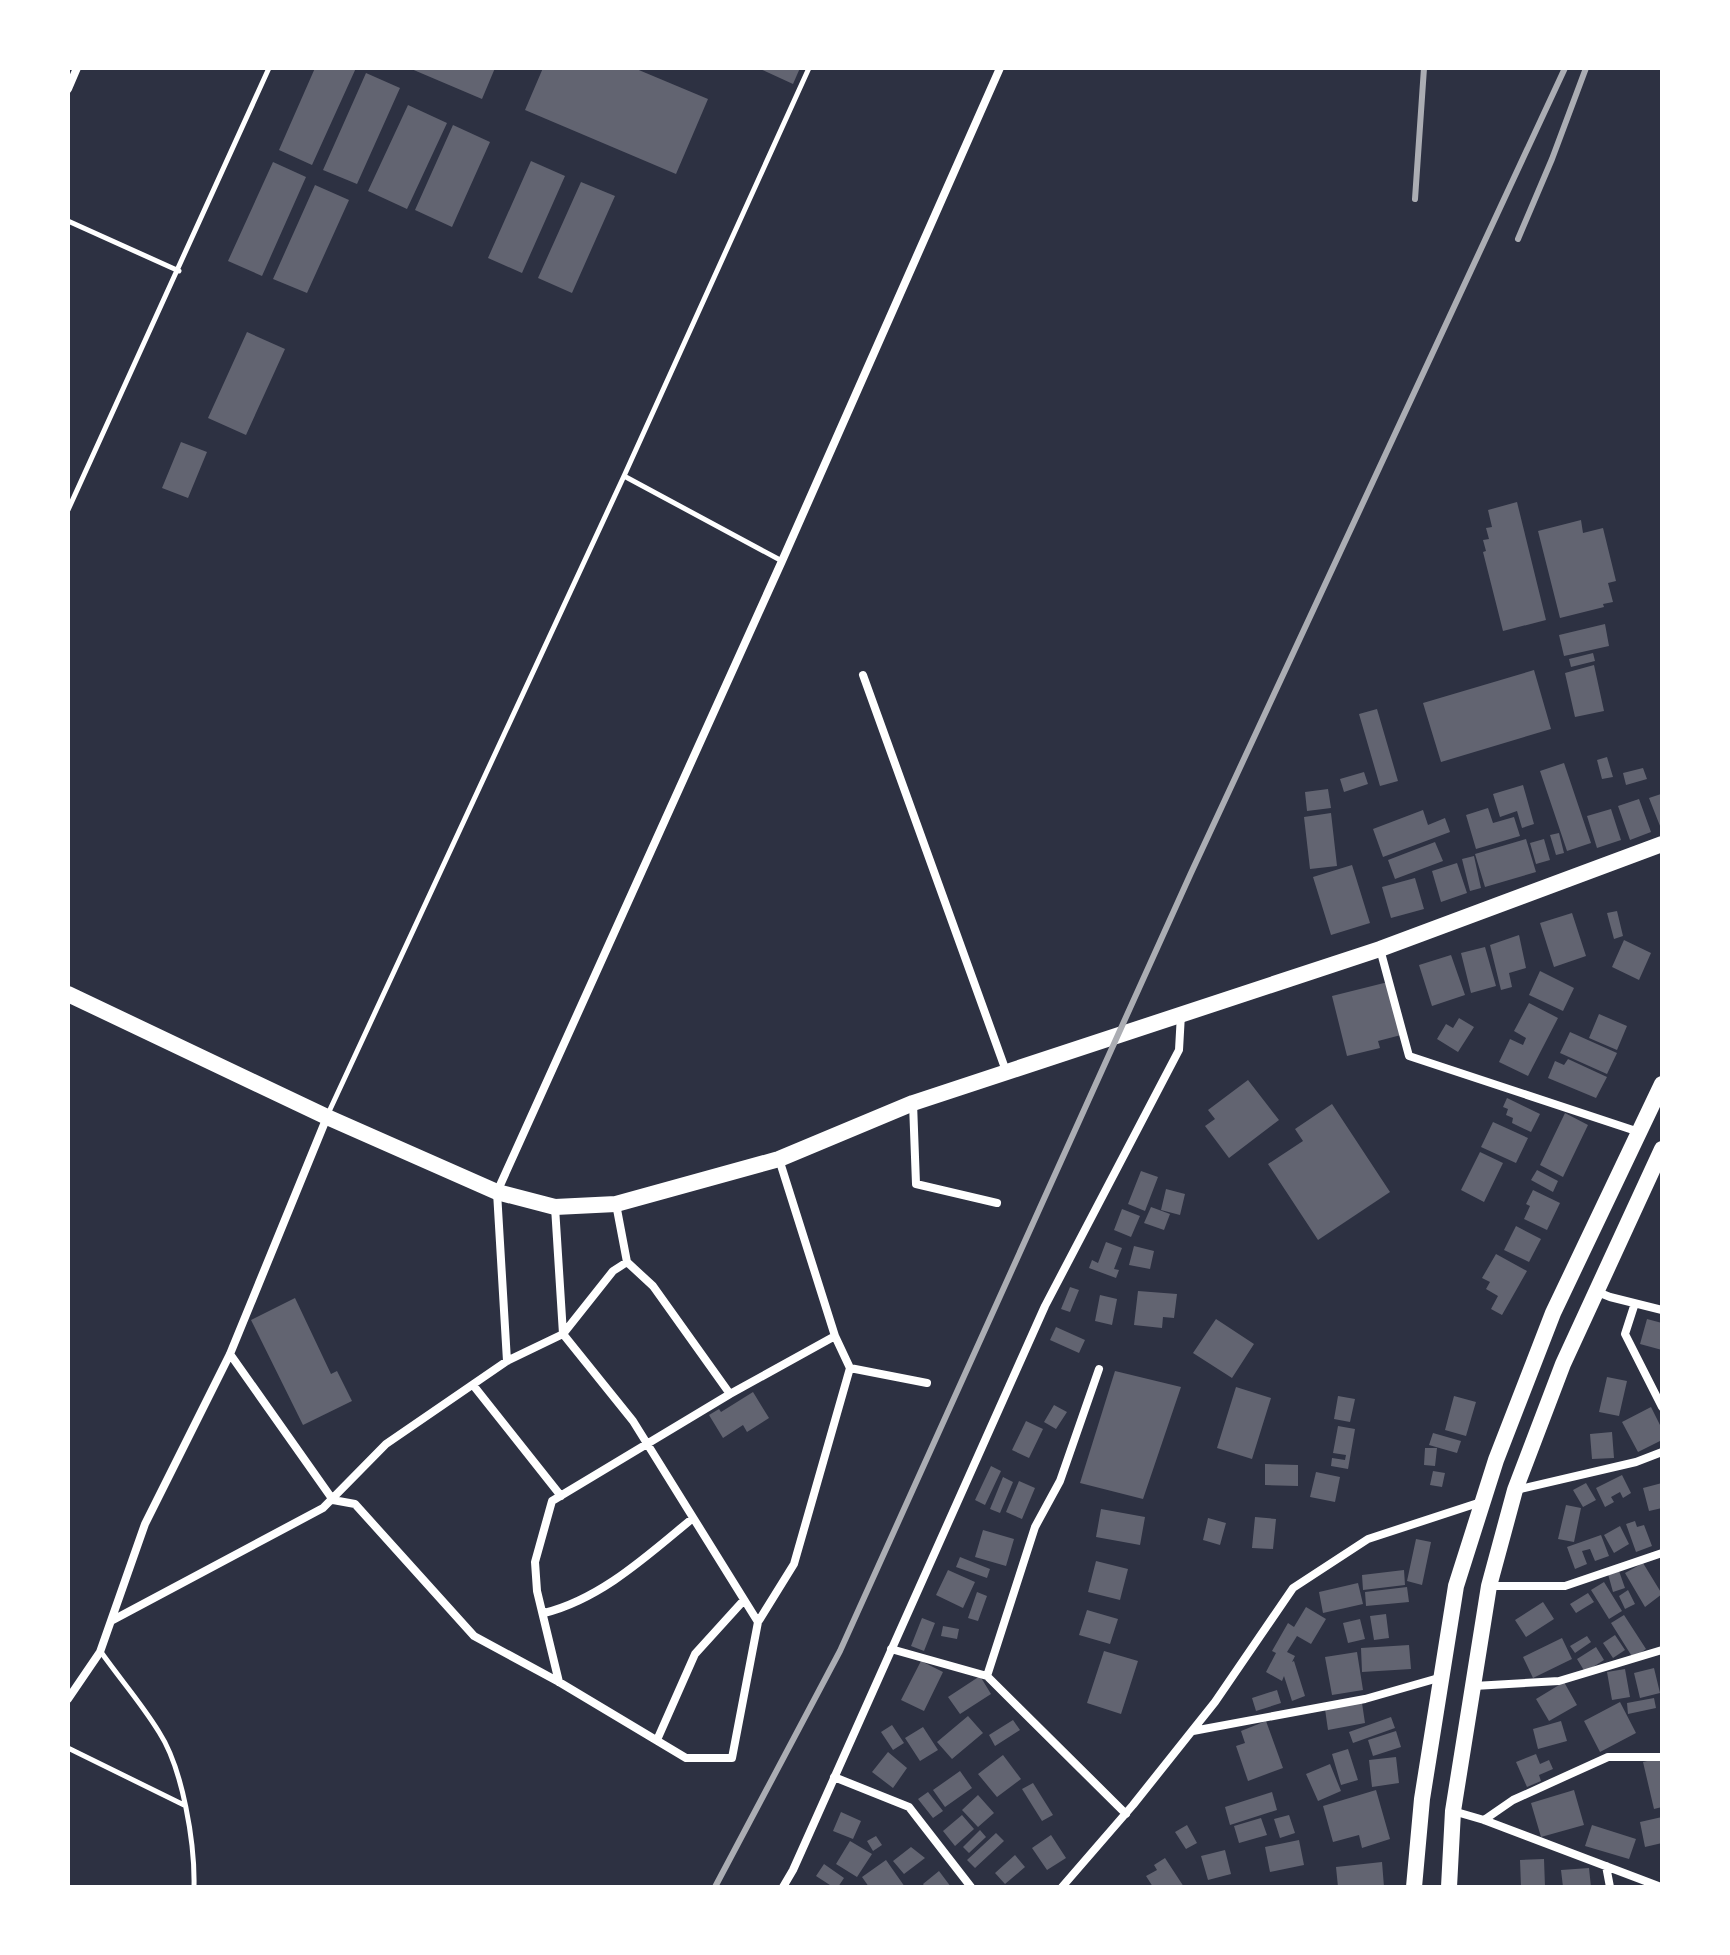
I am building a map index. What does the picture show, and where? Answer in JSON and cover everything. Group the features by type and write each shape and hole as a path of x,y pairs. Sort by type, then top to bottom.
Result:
{"main road":[{"path":"68,994 327,1117 497,1192 555,1207 616,1204 779,1159 913,1103 1380,949 1662,844"},
{"path":"1414,1887 1422,1799 1456,1586 1481,1501 1553,1313 1662,1084"},
{"path":"1449,1887 1453,1811 1489,1586 1515,1490 1545,1407 1595,1291 1655,1180 1662,1149"}],"street":[{"path":"68,89 70,76 77,68"},
{"path":"507,1361 497,1192 1000,68"},
{"path":"863,675 1006,1071"},
{"path":"1380,949 1409,1056 1640,1132"},
{"path":"783,1887 1045,1306 1179,1050 1182,1013"},
{"path":"913,1103 916,1184 997,1203"},
{"path":"68,1699 100,1652 145,1524 230,1354 327,1117"},
{"path":"230,1354 333,1500 355,1504 474,1636 559,1682 686,1758 732,1758 758,1622 794,1564 850,1368 835,1336 779,1159"},
{"path":"616,1204 627,1262 653,1286 730,1394"},
{"path":"555,1207 563,1334 633,1421 758,1622"},
{"path":"110,1622 323,1508 386,1444 507,1361 563,1334 613,1271 627,1262"},
{"path":"1595,1291 1662,1310"},
{"path":"1635,1303 1625,1334 1662,1407"},
{"path":"559,1682 537,1591 535,1562 552,1501 730,1394 835,1336"},
{"path":"850,1368 927,1383"},
{"path":"987,1676 1035,1527 1060,1481 1099,1369"},
{"path":"473,1385 561,1496"},
{"path":"1515,1490 1636,1462 1662,1452"},
{"path":"1062,1887 1126,1814 1215,1702 1293,1588 1368,1539 1481,1501"},
{"path":"544,1613 563,1608 625,1573 693,1518"},
{"path":"1489,1586 1565,1586 1662,1553"},
{"path":"657,1740 695,1654 744,1600"},
{"path":"891,1649 987,1676 1126,1814"},
{"path":"1474,1686 1559,1681 1662,1650"},
{"path":"1192,1731 1365,1699 1443,1677"},
{"path":"1484,1820 1513,1800 1608,1757 1662,1757"},
{"path":"834,1777 909,1807 971,1887"},
{"path":"1453,1811 1661,1887"},
{"path":"1606,1866 1610,1887"}],"lane":[{"path":"68,510 269,68"},
{"path":"327,1117 809,68"},
{"path":"68,221 179,271"},
{"path":"624,476 782,561"},
{"path":"100,1652 160,1733 177,1772 196,1887"},
{"path":"68,1748 185,1806"}],"building":[{"path":"315,68 356,68 312,165 279,150"},
{"path":"409,68 495,68 482,99"},
{"path":"543,68 634,68 708,99 676,174 525,110"},
{"path":"758,68 800,68 793,84"},
{"path":"366,73 400,88 357,184 323,170"},
{"path":"408,105 447,123 407,209 368,191"},
{"path":"453,125 490,142 452,227 415,210"},
{"path":"531,161 565,176 522,273 488,258"},
{"path":"273,162 306,177 262,276 228,261"},
{"path":"581,182 615,196 572,293 538,278"},
{"path":"315,185 349,200 307,293 273,279"},
{"path":"247,332 285,349 246,435 208,418"},
{"path":"181,442 207,452 188,498 162,488"},
{"path":"1517,502 1546,620 1503,631 1483,552 1486,551 1483,540 1489,539 1486,528 1492,527 1488,510"},
{"path":"1581,520 1583,533 1603,528 1616,581 1608,583 1613,602 1560,618 1538,531"},
{"path":"1605,624 1609,646 1564,656 1559,635"},
{"path":"1593,653 1595,661 1571,667 1569,659"},
{"path":"1594,665 1604,711 1575,717 1565,673"},
{"path":"1534,670 1551,729 1441,762 1423,703"},
{"path":"1377,709 1398,781 1380,786 1359,714"},
{"path":"1607,757 1613,777 1602,779 1597,760"},
{"path":"1564,763 1591,843 1567,851 1540,771"},
{"path":"1643,768 1647,779 1626,785 1623,773"},
{"path":"1364,772 1368,784 1344,792 1340,779"},
{"path":"1523,785 1534,824 1522,828 1517,811 1500,817 1493,794"},
{"path":"1328,789 1331,808 1307,811 1305,792"},
{"path":"1661,794 1662,797 1662,831 1649,798"},
{"path":"1639,799 1651,832 1630,840 1618,806"},
{"path":"1488,808 1493,823 1514,817 1520,836 1476,849 1466,815"},
{"path":"1611,809 1621,840 1597,848 1587,816"},
{"path":"1423,810 1428,825 1445,818 1450,832 1383,857 1373,829"},
{"path":"1331,813 1337,866 1310,869 1304,817"},
{"path":"1559,833 1564,853 1556,855 1550,835"},
{"path":"1526,839 1536,872 1485,887 1475,854"},
{"path":"1544,839 1550,860 1536,864 1530,843"},
{"path":"1435,842 1443,861 1395,879 1388,860"},
{"path":"1474,856 1481,888 1470,891 1462,859"},
{"path":"1457,863 1467,893 1441,902 1432,871"},
{"path":"1352,865 1370,923 1331,935 1313,877"},
{"path":"1415,878 1424,909 1391,918 1382,887"},
{"path":"1617,911 1623,936 1614,939 1607,913"},
{"path":"1572,913 1586,956 1554,967 1540,923"},
{"path":"1519,935 1526,968 1509,973 1512,987 1501,990 1490,945"},
{"path":"1624,940 1651,953 1639,980 1612,967"},
{"path":"1485,947 1496,986 1471,993 1461,953"},
{"path":"1451,955 1465,995 1432,1006 1419,965"},
{"path":"1540,971 1574,988 1563,1011 1529,995"},
{"path":"1388,982 1401,1035 1378,1041 1380,1048 1347,1056 1332,996"},
{"path":"1529,1003 1558,1018 1528,1076 1499,1062 1510,1039 1523,1045 1526,1038 1514,1031"},
{"path":"1599,1014 1627,1026 1617,1050 1589,1038"},
{"path":"1459,1018 1474,1027 1458,1052 1437,1039 1446,1024 1453,1028"},
{"path":"1570,1032 1617,1053 1607,1074 1560,1053"},
{"path":"1568,1059 1607,1077 1596,1098 1548,1078 1555,1061 1564,1065"},
{"path":"1248,1080 1279,1120 1229,1158 1205,1126 1215,1119 1208,1110"},
{"path":"1507,1098 1540,1114 1531,1132 1512,1123 1513,1118 1506,1115 1508,1109 1503,1107"},
{"path":"1332,1104 1390,1192 1318,1240 1268,1164 1303,1141 1295,1129"},
{"path":"1565,1113 1588,1125 1563,1177 1540,1165"},
{"path":"1493,1122 1528,1138 1516,1163 1481,1147"},
{"path":"1480,1152 1503,1163 1484,1202 1461,1190"},
{"path":"1537,1170 1558,1181 1553,1192 1531,1180"},
{"path":"1141,1171 1158,1177 1145,1211 1128,1204"},
{"path":"1166,1189 1185,1194 1180,1215 1161,1210"},
{"path":"1533,1190 1560,1203 1547,1230 1524,1219 1530,1206 1526,1204"},
{"path":"1151,1207 1170,1214 1164,1230 1144,1223"},
{"path":"1122,1209 1140,1216 1131,1237 1114,1230"},
{"path":"1516,1226 1541,1239 1529,1262 1504,1250"},
{"path":"1106,1242 1122,1248 1114,1269 1119,1270 1116,1278 1089,1268 1092,1260 1098,1263"},
{"path":"1134,1246 1154,1251 1150,1269 1129,1265"},
{"path":"1496,1254 1527,1271 1502,1315 1491,1309 1498,1296 1486,1289 1490,1282 1482,1278"},
{"path":"1070,1287 1079,1290 1070,1312 1061,1309"},
{"path":"1138,1291 1177,1294 1174,1318 1163,1317 1162,1328 1134,1325"},
{"path":"1100,1295 1117,1299 1112,1325 1095,1321"},
{"path":"295,1298 331,1374 337,1371 352,1401 303,1425 251,1320"},
{"path":"1216,1319 1254,1344 1232,1378 1193,1353"},
{"path":"1647,1319 1662,1323 1662,1350 1640,1344"},
{"path":"1056,1327 1085,1340 1079,1353 1050,1340"},
{"path":"1115,1371 1181,1387 1143,1499 1080,1483"},
{"path":"1607,1377 1627,1381 1619,1416 1599,1412"},
{"path":"1236,1387 1271,1398 1252,1459 1217,1448"},
{"path":"753,1392 769,1418 747,1432 743,1425 723,1438 709,1415 719,1409 721,1412"},
{"path":"1338,1396 1355,1399 1350,1422 1334,1419"},
{"path":"1454,1396 1476,1402 1466,1436 1445,1430"},
{"path":"1054,1405 1067,1412 1056,1429 1044,1422"},
{"path":"1651,1407 1662,1429 1662,1440 1638,1452 1622,1422"},
{"path":"1026,1421 1043,1429 1029,1458 1012,1450"},
{"path":"1338,1426 1355,1429 1348,1469 1331,1466 1332,1458 1345,1460 1346,1455 1333,1453"},
{"path":"1612,1432 1614,1458 1592,1459 1590,1434"},
{"path":"1433,1433 1461,1441 1457,1453 1429,1445"},
{"path":"1425,1448 1437,1448 1435,1466 1424,1465"},
{"path":"1265,1464 1298,1465 1298,1486 1265,1485"},
{"path":"991,1466 1001,1471 985,1505 975,1500"},
{"path":"1433,1471 1445,1473 1442,1487 1430,1485"},
{"path":"1316,1472 1340,1477 1335,1502 1310,1497"},
{"path":"1622,1475 1631,1493 1623,1498 1620,1492 1611,1497 1614,1502 1605,1507 1596,1488"},
{"path":"1003,1477 1013,1482 1000,1513 990,1509"},
{"path":"1019,1481 1035,1488 1022,1519 1006,1512"},
{"path":"1586,1483 1596,1500 1583,1507 1573,1490"},
{"path":"1662,1483 1662,1508 1649,1511 1643,1488"},
{"path":"1566,1505 1581,1508 1574,1542 1558,1539"},
{"path":"1101,1509 1145,1517 1140,1545 1096,1537"},
{"path":"1255,1517 1276,1519 1273,1549 1252,1548"},
{"path":"1208,1518 1226,1523 1220,1545 1203,1540"},
{"path":"1635,1521 1637,1527 1644,1525 1652,1546 1636,1552 1626,1524"},
{"path":"1620,1526 1629,1544 1614,1553 1604,1535"},
{"path":"983,1530 1014,1539 1006,1566 975,1557"},
{"path":"1601,1535 1609,1556 1595,1561 1590,1549 1582,1551 1587,1564 1575,1569 1567,1547"},
{"path":"1416,1539 1431,1542 1422,1585 1407,1581"},
{"path":"960,1557 990,1569 987,1578 956,1567"},
{"path":"1096,1561 1128,1569 1120,1600 1088,1592"},
{"path":"1643,1563 1662,1594 1645,1607 1625,1573"},
{"path":"948,1570 975,1582 963,1608 936,1595"},
{"path":"1404,1570 1405,1585 1363,1590 1362,1575"},
{"path":"1619,1571 1625,1588 1613,1592 1608,1574"},
{"path":"1604,1582 1622,1611 1609,1619 1591,1590"},
{"path":"1358,1583 1363,1604 1323,1613 1319,1592"},
{"path":"1407,1587 1409,1602 1366,1606 1365,1592"},
{"path":"1628,1590 1635,1604 1625,1609 1619,1596"},
{"path":"977,1592 987,1596 978,1621 968,1618"},
{"path":"1588,1593 1594,1602 1576,1613 1570,1604"},
{"path":"1543,1602 1554,1619 1526,1637 1515,1620"},
{"path":"1306,1607 1326,1619 1311,1644 1297,1636 1287,1652 1295,1656 1292,1662 1305,1696 1292,1701 1284,1676 1282,1681 1266,1672 1276,1653 1272,1651 1288,1623 1294,1627"},
{"path":"1087,1610 1118,1619 1110,1644 1079,1635"},
{"path":"1386,1614 1389,1638 1374,1640 1370,1616"},
{"path":"1624,1615 1646,1649 1633,1658 1611,1623"},
{"path":"922,1618 935,1623 924,1651 911,1646"},
{"path":"1360,1619 1365,1639 1348,1643 1343,1623"},
{"path":"943,1626 959,1629 957,1639 941,1636"},
{"path":"1615,1635 1625,1650 1613,1658 1603,1643"},
{"path":"1587,1636 1591,1642 1575,1653 1570,1646"},
{"path":"1562,1638 1572,1659 1533,1678 1523,1657"},
{"path":"1409,1645 1411,1669 1362,1672 1361,1648"},
{"path":"1596,1647 1604,1660 1585,1672 1577,1659"},
{"path":"1104,1651 1138,1661 1121,1714 1087,1703"},
{"path":"1357,1652 1363,1690 1332,1695 1325,1657"},
{"path":"921,1661 943,1672 924,1711 901,1700"},
{"path":"1654,1668 1660,1693 1640,1698 1634,1673"},
{"path":"1625,1669 1630,1697 1612,1700 1607,1672"},
{"path":"980,1676 991,1694 960,1714 948,1697"},
{"path":"1564,1682 1577,1705 1549,1721 1536,1699"},
{"path":"1277,1690 1281,1703 1256,1711 1252,1698"},
{"path":"1654,1698 1656,1708 1628,1714 1627,1703"},
{"path":"1620,1702 1636,1733 1600,1752 1584,1721"},
{"path":"1362,1703 1365,1723 1328,1730 1325,1709"},
{"path":"968,1716 983,1733 952,1759 937,1742"},
{"path":"1391,1717 1395,1728 1353,1743 1349,1732"},
{"path":"1013,1720 1020,1730 995,1746 989,1735"},
{"path":"1266,1721 1283,1768 1248,1781 1236,1746 1245,1743 1241,1731"},
{"path":"1561,1721 1567,1741 1538,1749 1533,1729"},
{"path":"892,1725 904,1743 893,1750 881,1732"},
{"path":"923,1727 938,1750 920,1761 905,1738"},
{"path":"1396,1731 1401,1747 1373,1756 1368,1740"},
{"path":"1348,1749 1358,1780 1341,1785 1332,1754"},
{"path":"888,1752 907,1768 893,1788 872,1772"},
{"path":"1536,1754 1540,1764 1549,1760 1553,1769 1539,1775 1541,1781 1527,1787 1516,1762"},
{"path":"1003,1755 1021,1779 997,1797 978,1774"},
{"path":"1396,1757 1399,1783 1372,1787 1369,1760"},
{"path":"1660,1758 1662,1807 1654,1809 1643,1762"},
{"path":"1330,1764 1341,1791 1318,1801 1306,1774"},
{"path":"960,1771 972,1788 945,1807 933,1790"},
{"path":"1033,1783 1053,1815 1042,1821 1022,1789"},
{"path":"1376,1790 1390,1839 1362,1848 1359,1835 1333,1842 1323,1806"},
{"path":"1574,1790 1584,1825 1541,1837 1531,1803"},
{"path":"928,1792 943,1811 933,1818 918,1799"},
{"path":"1272,1792 1277,1810 1230,1825 1225,1807"},
{"path":"978,1795 994,1813 978,1827 962,1810"},
{"path":"841,1812 861,1821 853,1839 833,1831"},
{"path":"962,1815 974,1829 955,1846 943,1831"},
{"path":"1289,1815 1295,1833 1280,1838 1274,1819"},
{"path":"1662,1817 1662,1843 1645,1847 1640,1822"},
{"path":"1261,1818 1267,1835 1239,1843 1234,1826"},
{"path":"1187,1825 1197,1843 1186,1849 1175,1832"},
{"path":"1592,1825 1636,1839 1629,1859 1585,1846"},
{"path":"980,1830 986,1837 969,1853 963,1847"},
{"path":"996,1833 1004,1841 975,1868 967,1860"},
{"path":"1051,1835 1066,1858 1047,1870 1032,1848"},
{"path":"876,1836 882,1845 873,1851 867,1841"},
{"path":"1299,1840 1304,1865 1270,1872 1265,1847"},
{"path":"850,1841 872,1854 857,1877 836,1864"},
{"path":"911,1847 925,1858 904,1874 893,1861"},
{"path":"1225,1850 1231,1874 1208,1880 1201,1856"},
{"path":"1015,1855 1025,1867 1005,1884 995,1873"},
{"path":"1165,1858 1184,1887 1153,1887 1146,1876 1157,1870 1154,1865"},
{"path":"1544,1859 1545,1887 1521,1887 1520,1860"},
{"path":"886,1860 905,1887 869,1887 862,1877"},
{"path":"1382,1862 1384,1887 1338,1887 1336,1867"},
{"path":"824,1864 844,1878 838,1887 816,1876"},
{"path":"1589,1868 1591,1887 1563,1887 1561,1870"},
{"path":"939,1871 951,1887 925,1887 923,1884"}],"railway":[{"path":"1415,199 1424,68"},
{"path":"715,1887 840,1651 1191,873 1565,68"},
{"path":"1518,239 1586,68"}]}
